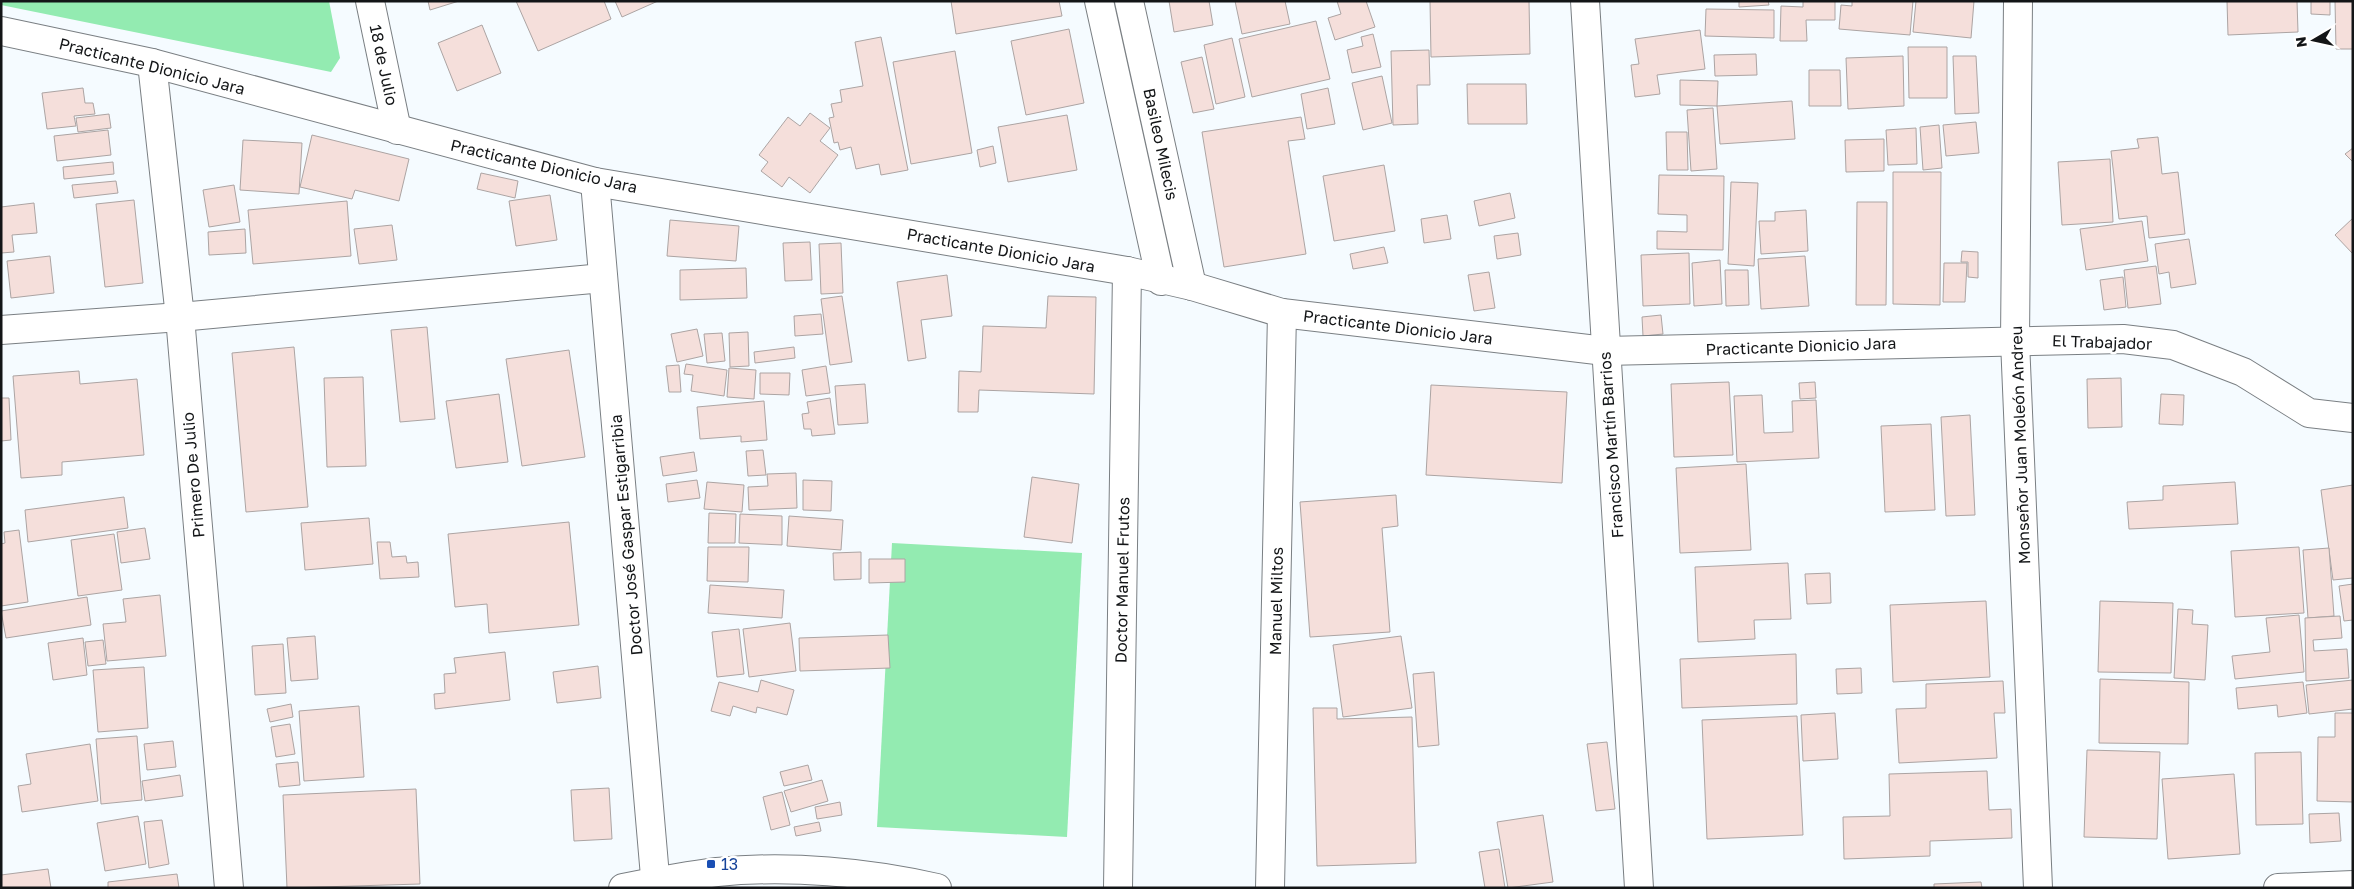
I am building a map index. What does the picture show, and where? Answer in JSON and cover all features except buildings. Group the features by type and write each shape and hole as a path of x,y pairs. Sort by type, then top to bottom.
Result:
{"street":[{"name":"18 de Julio","path":"370,1 397,130"},
{"path":"1099,1 1161,280"},
{"name":"Basileo Milecis","path":"1129,1 1192,286"},
{"name":"Francisco Martín Barrios","path":"1585,1 1639,888"},
{"name":"Monseñor Juan Moleón Andreu","path":"2018,1 2015,341 2038,888"},
{"name":"Practicante Dionicio Jara","path":"1,31 152,63 595,182 1127,271 1192,286 1282,313 1605,351 2015,341"},
{"name":"Primero De Julio","path":"152,63 180,318 229,888"},
{"name":"Doctor José Gaspar Estigarribia","path":"595,182 656,885"},
{"name":"Doctor Manuel Frutos","path":"1118,888 1127,271"},
{"path":"1,330 180,318 603,278"},
{"name":"Manuel Miltos","path":"1270,888 1282,313"},
{"name":"El Trabajador","path":"2015,341 2123,339 2173,345 2243,372 2309,412 2353,418"},
{"path":"623,888 656,885 718,872 800,870 891,877 937,888"},
{"path":"2278,888 2353,884"}],"green space":[{"path":"1,1 329,1 340,58 331,72 1,5"},
{"path":"892,543 1082,553 1067,837 877,827"}],"place":[{"name":"13","path":"711,864"}]}
